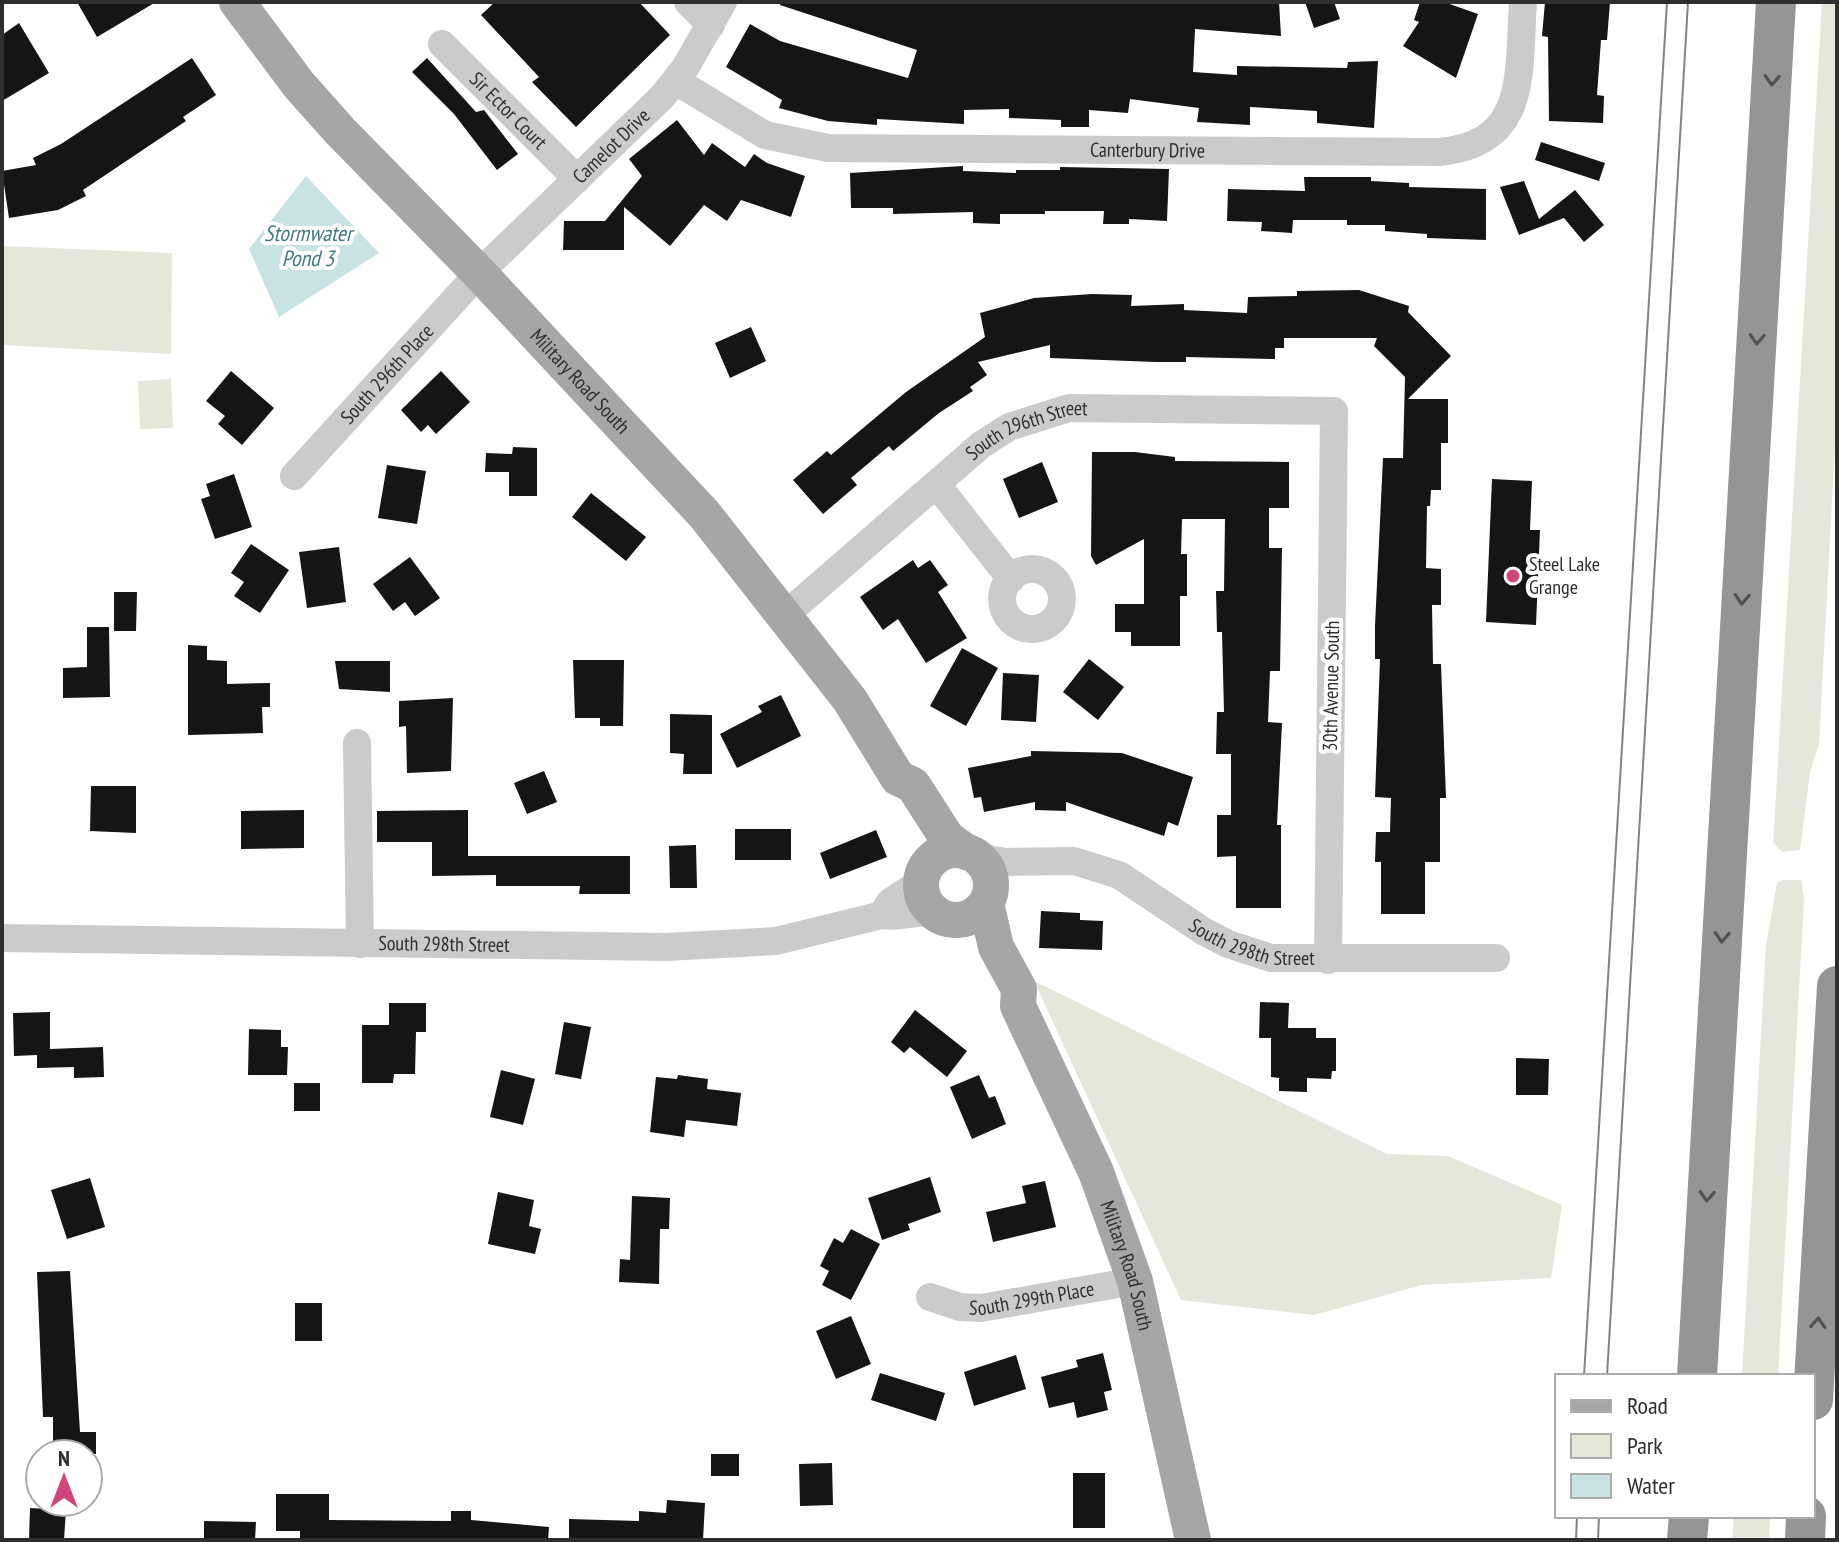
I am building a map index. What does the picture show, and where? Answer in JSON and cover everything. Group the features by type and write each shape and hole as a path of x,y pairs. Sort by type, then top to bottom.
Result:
{"highway":[{"path":"1697,1374 1776,2"},
{"path":"1815,1374 1837,986"},
{"path":"1687,1540 1689,1518"},
{"path":"1805,1540 1806,1518"}],"main road":[{"name":"Military Road South","path":"237,2 299,85 704,514 850,700 898,778 913,785 947,838 971,855"},
{"name":"Military Road South","path":"898,778 897,794 920,835 931,896 966,936 1001,997 1018,1006"},
{"path":"950,851 971,855 988,871 988,898 969,918 931,896 939,854 950,851"},
{"name":"Military Road South","path":"988,898 996,947 1019,989 1018,1006 1096,1172 1135,1281 1193,1540"}],"street":[{"path":"688,2 717,13"},
{"name":"Canterbury Drive","path":"676,81 765,135 828,148 1372,154 1451,151 1486,140 1506,118 1515,80 1523,2"},
{"name":"Camelot Drive","path":"479,273 676,81 717,13"},
{"name":"Sir Ector Court","path":"442,44 577,179"},
{"name":"South 296th Place","path":"294,476 479,273"},
{"name":"South 296th Street","path":"784,616 981,445 1009,427 1069,408 1334,411"},
{"name":"30th Avenue South","path":"1328,960 1334,411"},
{"path":"937,485 1011,579"},
{"path":"357,743 360,944"},
{"name":"South 298th Street","path":"971,855 1026,861 1074,861 1119,875 1203,931 1250,953 1290,960 1496,958"},
{"path":"988,898 1009,871 1026,861"},
{"name":"South 298th Street","path":"2,938 567,948 730,945 807,936 882,915 890,902 931,896"},
{"name":"South 299th Place","path":"930,1297 960,1307 981,1308 1135,1281"}],"green space":[{"path":"1822,2 1837,2 1837,408 1819,744 1810,772 1800,850 1782,852 1773,842"},
{"path":"2,246 172,253 171,354 2,345"},
{"path":"171,379 173,428 140,429 138,381"},
{"path":"1801,880 1804,899 1778,1374 1742,1374 1766,945 1777,883"},
{"path":"1034,981 1387,1154 1448,1156 1562,1205 1551,1278 1422,1285 1314,1315 1181,1300"},
{"path":"1734,1518 1770,1518 1769,1540 1732,1540"}],"water":[{"name":"Stormwater Pond 3","path":"306,176 379,253 279,317 249,249"}],"building":[{"path":"77,2 156,2 97,37"},
{"path":"495,2 639,2 670,35 576,127 532,82 539,77 481,15"},
{"path":"781,2 1279,2 1281,36 1195,29 1193,72 1237,75 1237,66 1347,68 1348,62 1378,61 1374,128 1317,123 1317,111 1250,107 1250,125 1197,122 1199,108 1130,99 1128,113 1089,110 1089,127 1061,127 1061,120 1009,118 1009,109 964,110 964,124 877,119 877,125 828,121 779,108 782,100 726,67 750,24 780,41 908,78 917,50 780,5"},
{"path":"1305,2 1334,2 1340,19 1314,28"},
{"path":"1420,2 1444,2 1478,14 1456,78 1403,46 1419,22 1414,20"},
{"path":"1545,2 1610,2 1607,40 1601,40 1597,95 1604,96 1603,123 1549,121 1548,37 1542,36"},
{"path":"19,23 49,73 2,101 2,35"},
{"path":"192,58 216,95 183,117 186,121 83,190 86,196 58,210 9,218 2,171 36,165 33,158 61,144"},
{"path":"427,58 476,112 484,110 518,154 497,170 454,114 412,72"},
{"path":"677,120 704,155 712,143 745,167 754,154 767,163 805,176 791,217 741,200 727,221 704,205 670,246 624,207 624,250 563,250 564,221 605,221 642,176 629,159"},
{"path":"1541,142 1605,163 1599,181 1535,160"},
{"path":"963,166 963,171 1016,173 1016,170 1060,170 1060,167 1169,169 1167,221 1129,219 1129,224 1103,224 1104,211 1045,211 1045,214 1000,214 1000,224 973,223 973,212 893,214 893,208 851,208 850,173"},
{"path":"1304,177 1371,177 1371,181 1409,183 1409,187 1486,189 1486,240 1427,238 1427,234 1385,231 1385,225 1347,225 1347,220 1293,220 1292,233 1261,231 1262,222 1227,221 1228,189 1305,191"},
{"path":"1524,181 1539,219 1575,190 1604,225 1584,242 1564,218 1519,235 1500,187"},
{"path":"1359,290 1409,306 1408,312 1451,356 1408,399 1448,399 1448,443 1441,443 1441,490 1431,490 1430,506 1427,506 1426,568 1441,569 1441,605 1432,605 1433,664 1441,664 1446,798 1440,798 1440,862 1425,862 1425,914 1381,914 1381,862 1375,862 1376,832 1390,832 1391,798 1375,797 1380,659 1375,659 1375,626 1383,458 1403,458 1405,377 1374,346 1377,338 1284,338 1284,348 1275,348 1275,359 1186,357 1186,362 1156,362 1050,358 1050,345 978,362 987,375 970,387 973,391 939,413 893,451 889,446 851,478 857,485 823,514 793,480 827,451 831,455 906,392 985,337 980,313 1034,298 1092,294 1132,295 1131,306 1184,304 1184,310 1247,313 1248,297 1297,296 1297,291"},
{"path":"751,327 766,361 730,378 715,343"},
{"path":"231,371 274,408 242,445 218,424 225,416 206,401"},
{"path":"441,371 470,402 436,434 428,425 421,432 401,410"},
{"path":"513,447 537,448 537,496 509,496 509,472 485,472 486,453 512,454"},
{"path":"1092,452 1135,452 1175,457 1175,461 1289,462 1289,508 1269,508 1269,548 1282,548 1280,671 1270,671 1268,722 1282,723 1277,825 1281,825 1281,908 1236,908 1236,856 1217,857 1217,815 1231,815 1231,754 1216,754 1217,712 1224,712 1222,632 1217,632 1216,591 1224,591 1225,519 1182,519 1181,554 1187,554 1187,596 1180,596 1180,646 1131,646 1131,632 1115,632 1115,604 1144,604 1144,539 1096,565 1091,556"},
{"path":"1042,462 1058,502 1019,518 1003,479"},
{"path":"387,465 426,471 417,524 378,518"},
{"path":"234,474 252,527 215,539 201,499 210,496 206,484"},
{"name":"Steel Lake Grange","path":"1492,479 1532,481 1530,530 1540,530 1536,625 1486,622"},
{"path":"591,493 646,537 626,561 572,517"},
{"path":"251,544 289,570 260,613 234,596 244,582 231,573"},
{"path":"339,547 346,602 307,608 299,552"},
{"path":"410,557 440,598 415,616 405,602 393,611 373,584"},
{"path":"913,560 918,568 930,560 948,585 938,592 967,638 926,663 898,619 883,630 860,597"},
{"path":"114,592 137,592 136,631 114,631"},
{"path":"87,627 109,627 110,697 63,698 63,668 87,667"},
{"path":"188,645 207,646 207,660 227,661 227,684 270,683 270,707 262,707 263,733 188,735"},
{"path":"962,648 998,668 966,726 930,706"},
{"path":"1089,659 1124,687 1098,720 1063,692"},
{"path":"573,660 624,660 623,726 600,726 600,718 575,718"},
{"path":"335,661 390,661 390,692 339,689"},
{"path":"1003,673 1039,675 1036,722 1001,720"},
{"path":"781,695 801,736 737,768 720,734 762,712 758,706"},
{"path":"453,698 451,771 407,773 406,726 399,727 399,701"},
{"path":"670,714 712,715 712,774 683,774 684,754 670,753"},
{"path":"1031,751 1122,753 1193,777 1178,826 1168,822 1164,836 1066,802 1066,811 1035,810 1035,802 984,812 981,797 974,798 968,768 1031,756"},
{"path":"544,771 557,802 527,814 514,783"},
{"path":"91,786 136,786 136,833 90,831"},
{"path":"304,810 304,848 241,849 241,811"},
{"path":"468,810 468,856 630,856 630,894 579,894 580,886 496,886 496,875 432,876 432,842 377,842 377,811"},
{"path":"735,829 791,829 791,860 735,860"},
{"path":"876,830 887,857 830,879 820,853"},
{"path":"696,845 697,888 670,888 669,846"},
{"path":"1041,911 1080,913 1080,920 1103,921 1102,950 1039,948"},
{"path":"1260,1002 1289,1003 1288,1028 1316,1028 1316,1038 1336,1038 1336,1071 1332,1071 1331,1079 1307,1078 1307,1092 1279,1091 1279,1078 1271,1077 1271,1038 1259,1038"},
{"path":"389,1003 426,1003 426,1032 416,1032 415,1074 394,1074 393,1083 362,1083 362,1025 389,1025"},
{"path":"915,1010 967,1051 947,1077 910,1047 904,1053 891,1042"},
{"path":"50,1012 50,1049 103,1047 104,1077 74,1078 74,1067 37,1068 37,1055 14,1056 13,1013"},
{"path":"564,1022 591,1027 581,1079 555,1074"},
{"path":"249,1029 281,1030 281,1047 288,1047 287,1075 248,1075"},
{"path":"1516,1058 1549,1059 1548,1095 1516,1095"},
{"path":"501,1070 535,1079 523,1125 490,1117"},
{"path":"678,1075 708,1079 707,1089 741,1093 737,1126 686,1120 684,1137 650,1132 656,1077 677,1079"},
{"path":"979,1075 989,1098 995,1096 1006,1124 972,1139 950,1087"},
{"path":"294,1083 320,1083 320,1111 294,1111"},
{"path":"930,1177 941,1212 908,1224 910,1230 882,1240 868,1198"},
{"path":"90,1178 105,1227 67,1239 51,1190"},
{"path":"1045,1181 1056,1227 993,1242 986,1212 1026,1203 1022,1186"},
{"path":"498,1192 534,1200 529,1226 541,1229 535,1254 488,1244"},
{"path":"632,1196 670,1198 669,1229 660,1229 659,1284 619,1282 620,1259 630,1260"},
{"path":"851,1229 880,1244 851,1300 822,1285 829,1271 820,1266 834,1238 843,1243"},
{"path":"70,1271 80,1432 96,1432 96,1438 53,1438 53,1417 43,1417 37,1272"},
{"path":"295,1303 322,1303 322,1341 295,1341"},
{"path":"851,1316 871,1364 836,1379 816,1331"},
{"path":"1103,1353 1112,1390 1104,1392 1108,1410 1077,1418 1074,1402 1049,1408 1041,1377 1078,1367 1076,1360"},
{"path":"1016,1355 1026,1389 974,1406 964,1372"},
{"path":"880,1373 945,1393 936,1421 871,1400"},
{"path":"711,1454 739,1454 739,1476 711,1476"},
{"path":"832,1463 833,1505 800,1506 799,1464"},
{"path":"1073,1473 1105,1473 1105,1528 1073,1528"},
{"path":"276,1494 329,1494 329,1520 451,1521 451,1511 471,1511 471,1520 549,1527 548,1540 300,1540 300,1531 276,1531"},
{"path":"667,1500 705,1503 703,1540 569,1540 569,1519 639,1521 639,1511 666,1513"},
{"path":"30,1518 65,1518 64,1540 29,1540"},
{"path":"204,1521 256,1522 255,1540 204,1540"}],"tram line":[{"path":"1584,1374 1667,2"},
{"path":"1607,1374 1688,2"},
{"path":"1576,1540 1577,1518"},
{"path":"1598,1540 1599,1518"}],"place":[{"name":"Steel Lake Grange","path":"1513,576"}]}
